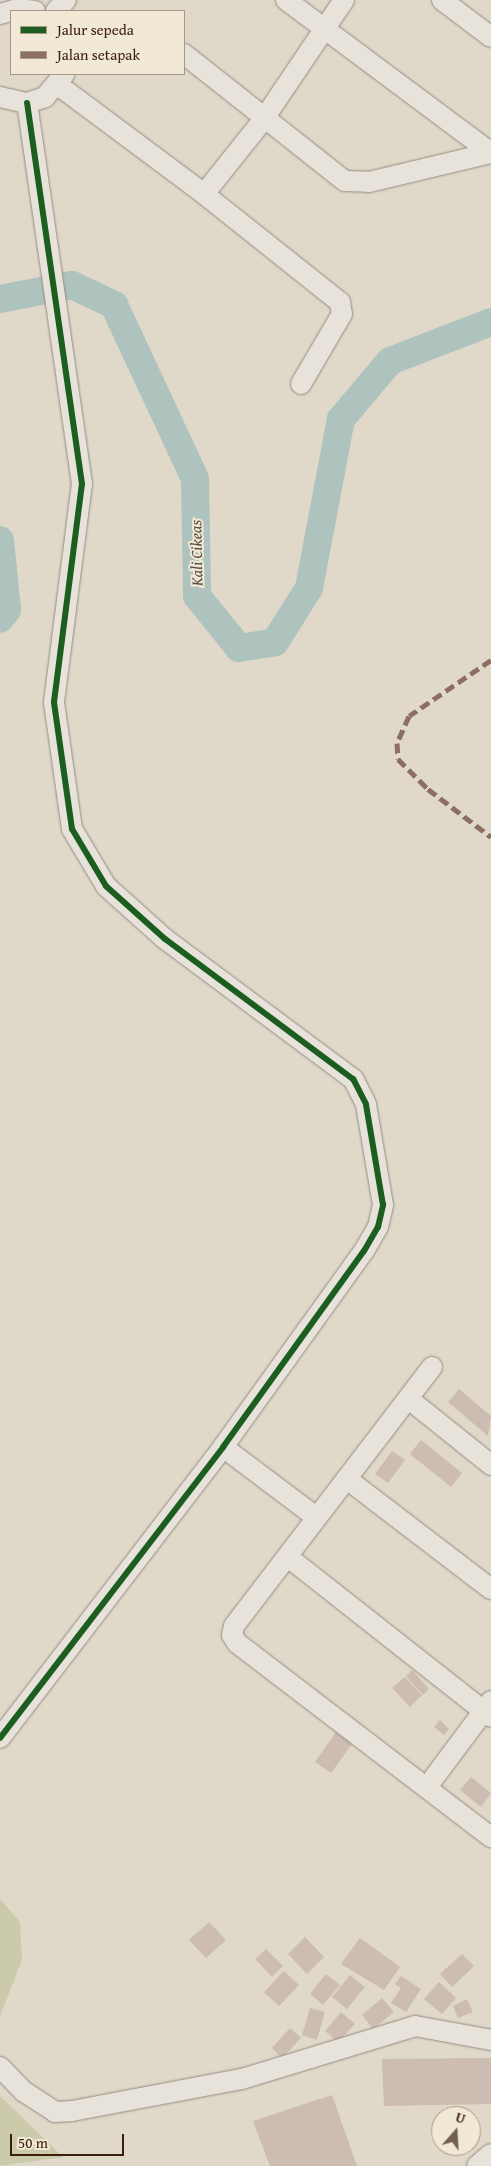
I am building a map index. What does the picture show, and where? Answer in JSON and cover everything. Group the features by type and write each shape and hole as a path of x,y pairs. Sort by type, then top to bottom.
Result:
{"street":[{"path":"57,10 66,0"},
{"path":"286,0 491,153"},
{"path":"204,194 263,120 344,0"},
{"path":"442,0 491,37"},
{"path":"14,10 26,10"},
{"path":"185,55 263,120 345,180 355,183 491,153"},
{"path":"0,97 28,103 45,97 61,80 204,194 333,293 343,307 301,384"},
{"path":"0,1738 223,1447 364,1251 378,1227 383,1205 366,1104 353,1079 165,939 106,886 72,829 54,702 82,484 28,103"},
{"path":"432,1367 410,1400 316,1517 288,1557 234,1626 237,1643 491,1837"},
{"path":"410,1400 491,1465"},
{"path":"223,1447 316,1517"},
{"path":"347,1479 491,1589"},
{"path":"288,1557 488,1710 427,1787"},
{"path":"0,2068 23,2091 55,2112 72,2111 242,2079 415,2026 491,2040"},
{"path":"477,2166 491,2154"}],"green space":[{"path":"0,1899 20,1922 22,1960 0,2016"},
{"path":"0,2096 63,2157 0,2166"}],"building":[{"path":"459,1389 491,1416 488,1436 448,1402"},
{"path":"421,1440 462,1473 451,1487 410,1454"},
{"path":"392,1451 405,1460 388,1483 375,1474"},
{"path":"412,1670 429,1689 423,1695 406,1676"},
{"path":"405,1677 422,1695 410,1707 392,1688"},
{"path":"440,1720 449,1729 444,1735 434,1727"},
{"path":"336,1732 352,1744 331,1773 315,1762"},
{"path":"471,1777 491,1793 481,1807 460,1790"},
{"path":"209,1922 226,1940 206,1958 189,1940"},
{"path":"305,1937 324,1957 307,1974 288,1954"},
{"path":"360,1938 400,1967 384,1990 341,1964"},
{"path":"266,1949 283,1966 272,1977 255,1959"},
{"path":"462,1954 474,1966 452,1987 440,1974"},
{"path":"284,1971 299,1985 279,2006 264,1992"},
{"path":"326,1974 340,1985 323,2005 310,1994"},
{"path":"350,1975 365,1987 347,2009 332,1997"},
{"path":"401,1976 421,1989 406,2012 391,2003 401,1988 395,1984"},
{"path":"439,1982 456,1998 442,2014 424,1999"},
{"path":"382,1998 394,2012 373,2029 362,2015"},
{"path":"467,1999 473,2012 458,2018 453,2006"},
{"path":"310,2008 325,2012 317,2040 302,2035"},
{"path":"341,2012 355,2024 338,2042 325,2031"},
{"path":"290,2028 301,2038 282,2058 272,2048"},
{"path":"491,2058 491,2104 384,2106 382,2059"},
{"path":"332,2095 357,2166 270,2166 253,2121"}],"waterway":[{"name":"Kali Cikeas","path":"0,299 72,285 114,305 195,479 197,596 239,648 275,642 309,588 341,419 390,361 491,322"},
{"name":"Kali Cikeas","path":"0,540 7,610 0,619"}],"marked path":[{"path":"491,660 409,716 397,743 398,759 428,789 491,837"}],"cycle path":[{"path":"0,1738 223,1447 364,1251 378,1227 383,1205 366,1104 353,1079 165,939 106,886 72,829 54,702 82,484 27,103"}]}
